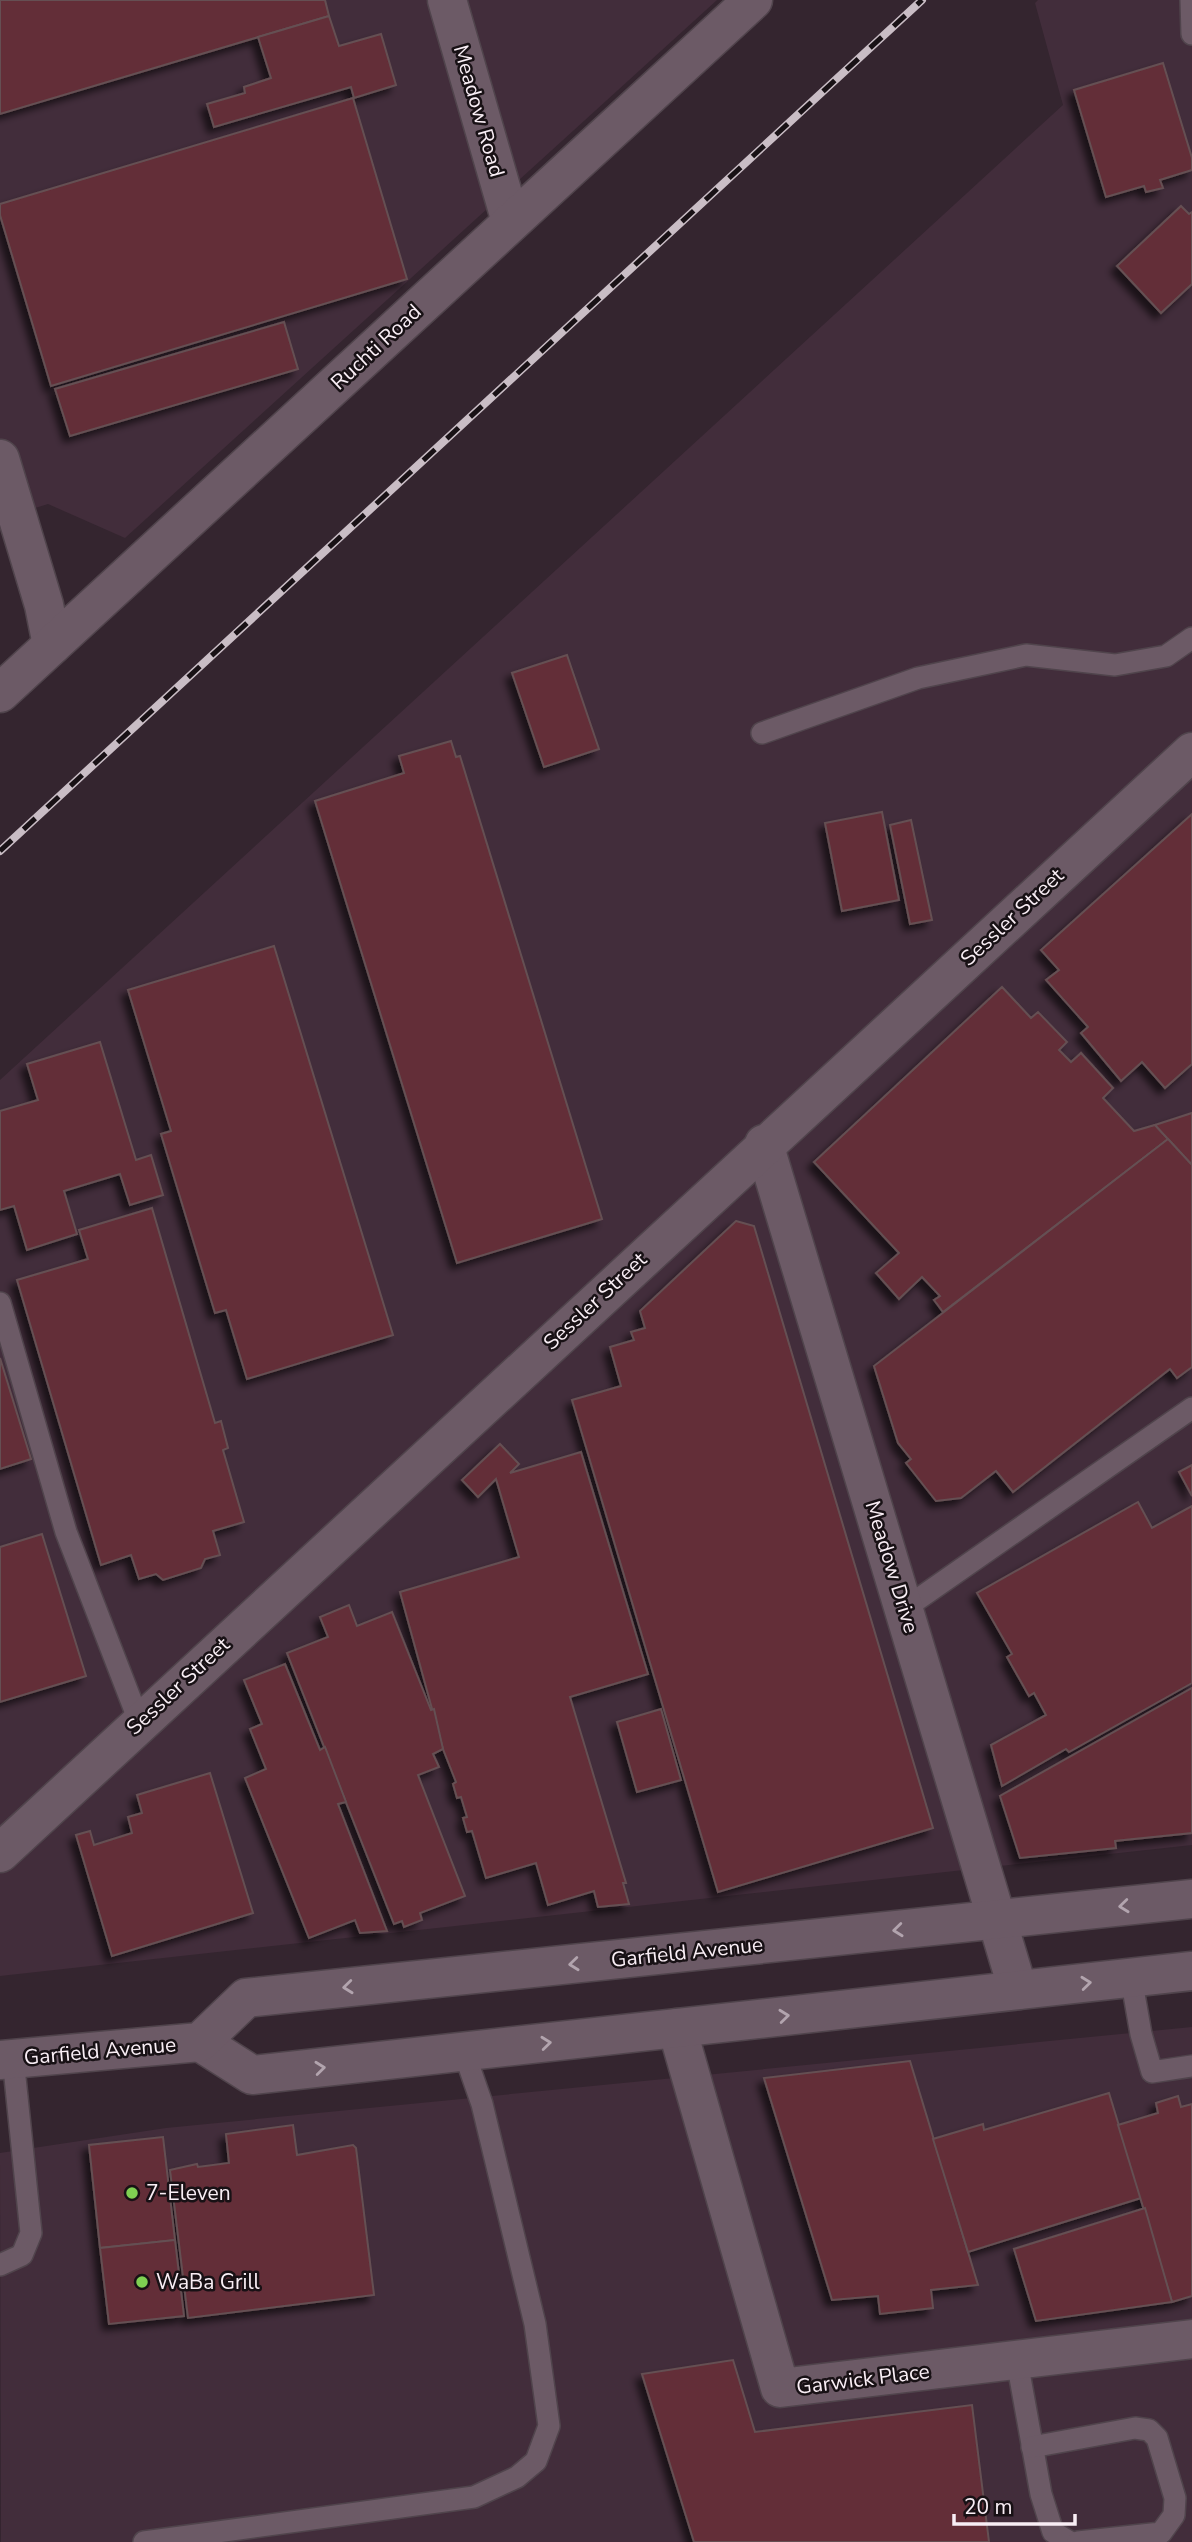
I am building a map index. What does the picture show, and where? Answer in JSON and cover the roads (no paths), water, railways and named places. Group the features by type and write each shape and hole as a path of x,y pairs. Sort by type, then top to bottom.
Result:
{"street":[{"name":"Meadow Road","path":"447,0 511,222"},
{"name":"Ruchti Road","path":"0,693 753,0"},
{"path":"2,475 44,605 52,645"},
{"name":"Sessler Street","path":"0,1853 139,1721 1192,752"},
{"name":"Meadow Drive","path":"764,1144 1018,1990"},
{"name":"Garfield Avenue","path":"200,2042 246,1998 1192,1899"},
{"name":"Garfield Avenue","path":"7,2059 200,2042 252,2076 1192,1971"},
{"name":"Garwick Place","path":"677,2028 780,2388 1192,2339"}],"lane":[{"path":"1191,0 1192,34"},
{"path":"762,733 918,678 1026,655 1115,665 1166,656 1192,638"},
{"path":"0,1303 66,1532 139,1721"},
{"path":"904,1609 1192,1408"},
{"path":"1131,1978 1141,2034 1152,2072 1192,2066"},
{"path":"144,2542 474,2497 517,2477 536,2461 549,2426 535,2323 482,2104 464,2052"},
{"path":"0,2264 22,2255 32,2233 7,2059"},
{"path":"1017,2361 1032,2446 1053,2532 1070,2542"},
{"path":"1032,2446 1135,2428 1149,2430 1157,2438 1175,2498 1174,2515 1161,2533 1078,2542"}],"railway":[{"path":"0,851 922,0"}],"place":[{"name":"7-Eleven","path":"132,2193"},
{"name":"WaBa Grill","path":"142,2282"}]}
